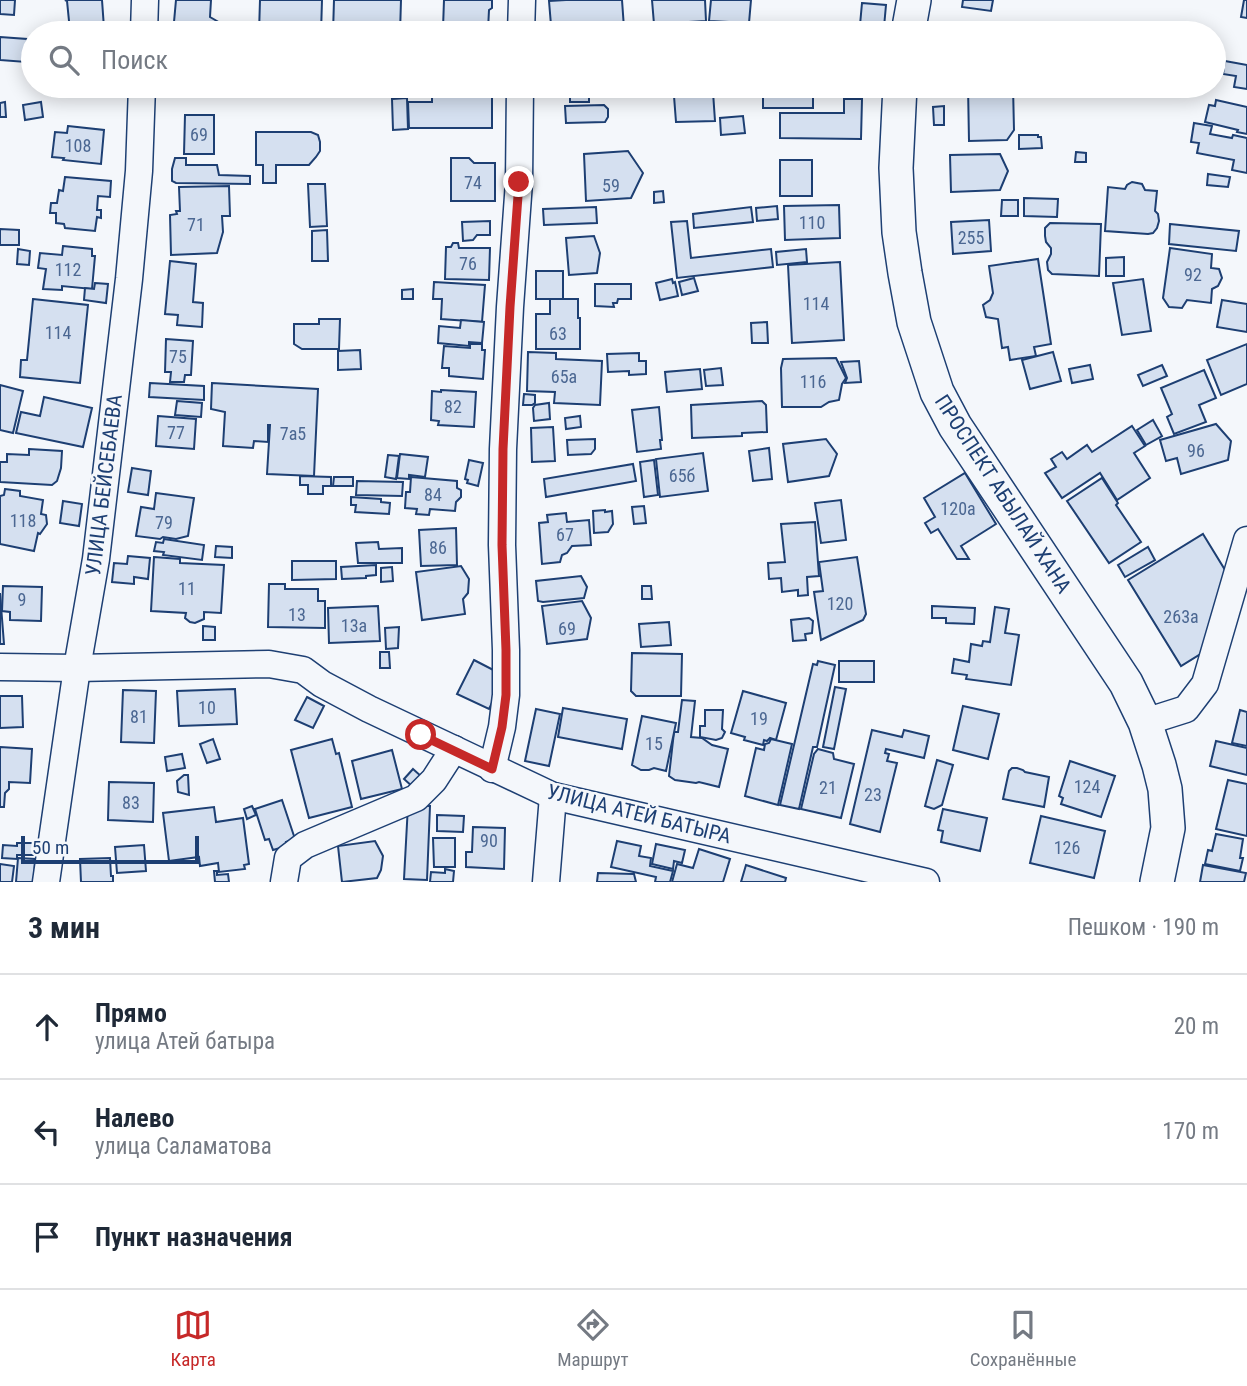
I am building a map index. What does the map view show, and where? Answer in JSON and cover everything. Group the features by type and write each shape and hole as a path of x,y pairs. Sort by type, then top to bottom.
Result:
{"main road":[{"path":"911,21 915,0"},
{"name":"ПРОСПЕКТ АБЫЛАЙ ХАНА","path":"899,98 896,168 899,232 914,322 937,392 955,426 1126,683 1145,722 1165,789 1168,828 1157,882"}],"street":[{"path":"144,21 145,0"},
{"path":"521,21 522,0"},
{"name":"УЛИЦА БЕЙСЕБАЕВА","path":"46,882 77,668 96,559 130,279 139,172 142,98"},
{"path":"492,769 506,695 502,545 503,449 519,182 520,98"},
{"path":"1145,722 1186,709 1205,684 1247,540"},
{"name":"УЛИЦА АТЕЙ БАТЫРА","path":"0,667 269,664 303,670 322,684 369,709 553,796 926,882"},
{"path":"284,882 288,858 305,845 416,798 434,780 454,749"},
{"path":"546,882 553,796"}],"building":[{"path":"0,0 15,0 14,15 0,14"},
{"path":"65,0 102,0 104,21 69,21"},
{"path":"176,0 211,0 210,17 217,21 174,21"},
{"path":"260,0 322,0 321,21 259,21"},
{"path":"334,0 401,0 400,21 333,21"},
{"path":"444,0 492,0 488,21 443,21"},
{"path":"622,0 624,21 551,21 549,1"},
{"path":"652,0 705,0 706,21 654,21"},
{"path":"711,0 751,0 749,21 709,21"},
{"path":"963,0 993,0 991,11 962,7"},
{"path":"1244,0 1247,0 1247,18 1241,17"},
{"path":"862,3 886,5 885,21 860,21"},
{"path":"0,37 21,39 21,62 0,60"},
{"path":"1226,61 1247,65 1247,89 1234,87 1236,76 1226,74"},
{"path":"407,98 408,129 393,130 392,99"},
{"path":"432,98 492,98 492,128 409,128 408,102 432,102"},
{"path":"570,98 589,98 589,102 570,102"},
{"path":"674,98 713,98 715,121 676,122"},
{"path":"763,98 813,98 813,108 763,108"},
{"path":"968,98 1013,98 1014,130 1007,140 969,141"},
{"path":"844,99 862,99 861,139 780,138 780,113 844,113"},
{"path":"1216,100 1247,107 1247,134 1205,122 1209,105 1215,106"},
{"path":"5,102 6,117 0,117 0,103"},
{"path":"41,102 43,117 25,120 23,105"},
{"path":"604,105 608,109 605,122 566,123 565,106"},
{"path":"944,106 944,125 934,125 933,107"},
{"path":"185,115 214,115 214,154 184,154"},
{"path":"743,116 745,133 721,135 720,118"},
{"path":"1194,123 1212,126 1210,134 1247,138 1247,173 1232,170 1234,160 1197,153 1199,143 1191,142"},
{"path":"68,126 104,130 101,164 52,157 55,132 67,133"},
{"path":"256,132 311,132 318,135 320,151 309,165 276,165 276,183 263,183 263,165 256,165"},
{"path":"1019,135 1038,135 1041,137 1042,148 1019,149"},
{"path":"628,151 643,173 631,198 586,201 584,154"},
{"path":"1076,152 1086,153 1086,162 1075,162"},
{"path":"1000,154 1008,171 1000,190 951,192 950,155"},
{"path":"175,158 186,158 186,165 217,165 219,175 250,176 250,184 176,183 172,181"},
{"path":"451,158 469,158 474,163 495,163 495,201 451,201"},
{"path":"780,160 812,160 812,196 780,196"},
{"path":"1208,174 1230,177 1228,187 1207,185"},
{"path":"65,177 111,181 110,197 98,196 97,210 101,210 101,218 97,217 95,231 65,228 64,224 56,223 56,213 50,213 51,203 57,203 59,190 63,191"},
{"path":"1132,182 1142,184 1145,190 1157,191 1157,228 1148,234 1105,231 1108,187 1125,189"},
{"path":"308,184 325,184 327,226 310,227"},
{"path":"229,186 230,216 222,216 223,232 217,253 171,255 170,215 180,211 179,187"},
{"path":"663,191 664,202 654,203 654,192"},
{"path":"1024,198 1058,199 1057,217 1024,216"},
{"path":"1002,200 1018,200 1018,216 1001,216"},
{"path":"839,205 840,238 785,240 784,206"},
{"path":"777,206 778,219 757,221 756,208"},
{"path":"596,207 597,223 544,225 543,209"},
{"path":"751,207 753,222 694,228 693,214"},
{"path":"989,220 991,251 953,254 951,222"},
{"path":"490,221 490,235 477,235 473,240 463,241 462,222"},
{"path":"687,221 691,258 771,249 773,267 677,278 671,222"},
{"path":"1050,223 1101,224 1099,276 1052,274 1048,270 1051,248 1046,242 1045,228"},
{"path":"1170,224 1239,231 1236,251 1169,244"},
{"path":"0,229 19,230 19,245 0,245"},
{"path":"327,230 328,261 312,261 312,231"},
{"path":"594,236 600,253 597,273 569,275 566,238"},
{"path":"453,243 458,243 459,248 490,248 489,280 445,279 446,247 451,247"},
{"path":"63,246 92,249 92,256 95,256 92,289 62,286 62,290 43,289 46,269 38,268 40,253 62,255"},
{"path":"1170,248 1212,254 1211,268 1219,269 1222,278 1218,286 1212,289 1211,303 1187,300 1182,308 1169,307 1163,298"},
{"path":"18,249 30,251 29,265 17,264"},
{"path":"806,249 807,262 777,265 776,252"},
{"path":"1124,257 1124,276 1106,276 1106,258"},
{"path":"1038,259 1051,344 1034,347 1036,356 1010,360 1008,347 1002,348 998,319 986,317 983,305 990,300 993,293 989,266"},
{"path":"170,261 196,264 193,302 203,303 202,327 177,325 178,315 165,314"},
{"path":"840,262 844,340 792,343 788,265"},
{"path":"536,271 563,271 563,299 536,299"},
{"path":"694,278 698,291 682,295 679,282"},
{"path":"672,279 678,296 660,300 656,283"},
{"path":"1143,279 1151,331 1122,335 1113,283"},
{"path":"434,282 485,285 482,322 441,319 442,299 433,299"},
{"path":"95,283 108,284 106,303 84,300 85,288 94,289"},
{"path":"595,284 631,284 631,299 618,299 617,303 613,303 614,307 595,306"},
{"path":"413,289 413,299 402,299 402,290"},
{"path":"33,299 88,305 80,383 20,377 21,360 27,360"},
{"path":"550,299 578,299 580,349 536,349 536,314 550,314"},
{"path":"1222,300 1247,304 1247,332 1217,327"},
{"path":"319,319 340,319 339,349 302,349 294,344 294,324 319,324"},
{"path":"461,320 484,322 482,343 469,342 469,346 438,343 439,326 460,328"},
{"path":"767,322 768,343 752,343 751,323"},
{"path":"166,339 193,341 191,375 185,375 184,382 170,382 171,372 165,372"},
{"path":"470,344 482,344 482,350 485,350 483,379 449,376 449,368 442,368 444,346 470,348"},
{"path":"1247,344 1247,384 1221,395 1207,360"},
{"path":"360,350 361,369 338,370 338,351"},
{"path":"528,352 556,353 556,359 602,361 600,405 554,403 555,392 527,391"},
{"path":"1053,352 1061,381 1030,389 1022,360"},
{"path":"639,353 639,361 646,361 646,374 629,375 629,371 608,372 607,354"},
{"path":"836,358 846,378 839,400 821,407 782,407 783,359"},
{"path":"859,361 861,382 845,383 847,378 841,362"},
{"path":"1090,365 1093,379 1072,383 1069,369"},
{"path":"1162,365 1167,376 1143,386 1138,375"},
{"path":"721,368 723,385 706,386 704,370"},
{"path":"700,369 702,389 667,392 665,372"},
{"path":"1204,370 1216,398 1199,405 1206,422 1174,434 1167,417 1172,414 1161,388"},
{"path":"150,383 204,386 204,400 149,397"},
{"path":"212,383 318,389 314,476 267,474 270,425 268,442 254,441 253,448 223,446 225,412 211,409"},
{"path":"0,385 23,391 13,433 0,430"},
{"path":"432,391 476,392 474,427 438,425 439,421 431,420"},
{"path":"524,394 535,395 535,403 523,405"},
{"path":"44,397 92,408 83,447 16,433 21,412 40,416"},
{"path":"177,401 202,403 201,417 175,415"},
{"path":"762,401 766,405 767,432 692,438 691,405"},
{"path":"549,403 550,419 534,421 535,405"},
{"path":"659,407 661,449 637,452 632,410"},
{"path":"158,416 196,419 194,449 156,446"},
{"path":"580,416 581,427 566,429 565,418"},
{"path":"1153,420 1162,436 1146,445 1137,430"},
{"path":"1216,424 1231,441 1228,460 1181,474 1177,458 1166,461 1160,440"},
{"path":"1132,426 1145,446 1134,453 1150,478 1117,500 1100,473 1062,498 1045,473 1056,467 1051,459 1062,452 1067,459 1087,445 1092,452"},
{"path":"553,427 555,461 532,462 531,428"},
{"path":"595,439 595,449 591,454 568,455 567,440"},
{"path":"826,439 837,454 829,476 788,482 783,444"},
{"path":"769,448 772,479 753,481 749,451"},
{"path":"29,449 62,451 57,481 52,485 0,482 0,462 7,462 7,454 29,455"},
{"path":"703,453 708,491 660,497 656,459"},
{"path":"400,454 428,457 425,477 409,475 409,479 397,478"},
{"path":"388,455 399,456 396,479 385,477"},
{"path":"469,460 483,463 478,486 467,483 468,480 465,479"},
{"path":"654,460 658,495 644,497 640,462"},
{"path":"633,464 636,481 546,497 544,479"},
{"path":"132,468 151,471 148,495 128,492"},
{"path":"965,473 996,524 961,546 969,559 957,559 938,529 931,533 925,523 935,517 924,498"},
{"path":"300,476 331,477 331,486 323,486 323,494 308,494 308,485 300,485"},
{"path":"334,477 353,477 353,486 333,486"},
{"path":"411,477 457,481 461,497 456,502 455,511 430,509 429,515 416,514 417,509 405,508"},
{"path":"1102,478 1141,542 1109,563 1067,501"},
{"path":"357,481 403,482 402,496 356,495"},
{"path":"5,489 20,491 20,496 43,500 41,514 46,515 47,524 40,534 38,533 34,551 0,544 0,496 4,495"},
{"path":"156,493 194,498 188,536 160,539 136,536 141,507 154,509"},
{"path":"351,497 381,499 381,502 390,503 389,514 355,512 356,505 351,505"},
{"path":"841,500 846,540 821,543 815,503"},
{"path":"63,501 82,504 79,526 60,523"},
{"path":"644,506 646,523 634,524 632,507"},
{"path":"593,511 612,511 613,524 608,532 594,533"},
{"path":"566,513 567,522 589,520 591,545 572,546 562,555 560,562 542,564 539,523 548,522 547,515"},
{"path":"815,522 819,576 807,577 808,595 798,596 798,590 782,592 781,578 769,579 768,563 785,562 781,524"},
{"path":"456,528 457,565 421,566 419,530"},
{"path":"1203,534 1225,570 1202,653 1181,666 1128,580"},
{"path":"164,539 204,545 202,560 163,555 164,552 154,551 156,542 163,543"},
{"path":"378,542 379,549 402,548 402,563 358,563 356,543"},
{"path":"216,546 232,547 232,558 215,557"},
{"path":"1148,547 1155,560 1125,577 1118,565"},
{"path":"128,556 150,558 148,579 134,577 134,584 112,582 114,563 127,564"},
{"path":"154,557 180,559 180,563 224,565 221,613 204,612 204,619 195,623 185,618 186,613 151,611"},
{"path":"857,557 866,614 863,620 821,640 814,592 823,591 819,562"},
{"path":"292,561 336,561 336,579 292,580"},
{"path":"376,565 376,575 342,579 341,567"},
{"path":"461,566 469,579 468,593 463,599 465,614 422,620 416,572"},
{"path":"392,567 393,581 381,582 381,568"},
{"path":"581,576 587,587 584,598 538,601 536,581"},
{"path":"269,584 285,584 285,589 318,589 318,601 325,601 325,628 268,627"},
{"path":"3,586 42,587 41,621 10,620 10,612 2,611"},
{"path":"642,586 651,586 652,599 642,599"},
{"path":"0,593 4,644 0,644"},
{"path":"582,601 591,618 587,639 547,644 542,606"},
{"path":"378,606 380,641 329,643 328,608"},
{"path":"932,606 975,608 974,624 946,623 946,618 932,618"},
{"path":"995,607 1009,609 1005,633 1019,635 1011,685 966,679 967,675 952,673 954,659 969,662 971,644 982,646 983,641 990,642"},
{"path":"809,618 813,621 812,633 805,634 806,640 793,641 791,620"},
{"path":"669,622 671,645 641,647 639,624"},
{"path":"203,626 215,627 215,640 203,640"},
{"path":"399,627 398,648 386,649 385,628"},
{"path":"380,652 389,652 390,668 380,668"},
{"path":"632,653 682,654 681,696 636,696 631,691"},
{"path":"474,660 505,676 489,709 457,694"},
{"path":"818,661 835,665 817,747 813,747 799,809 780,805 813,664 817,665"},
{"path":"839,661 874,661 874,682 839,682"},
{"path":"835,687 846,689 834,749 823,747"},
{"path":"235,689 237,724 179,726 177,691"},
{"path":"123,690 156,691 154,743 121,742"},
{"path":"743,691 786,703 776,740 764,740 763,745 731,733"},
{"path":"0,696 22,696 23,727 0,728"},
{"path":"307,697 324,706 313,728 295,720"},
{"path":"682,700 695,701 691,737 702,738 712,745 728,749 719,787 675,780 669,776 674,732 678,732"},
{"path":"963,706 999,714 988,759 953,750"},
{"path":"563,708 627,719 622,749 558,737"},
{"path":"536,709 560,714 549,766 525,761"},
{"path":"705,710 723,710 722,729 725,732 722,738 716,740 700,737 700,726 705,726"},
{"path":"1240,710 1247,712 1247,746 1232,743"},
{"path":"642,716 676,723 666,771 654,768 641,770 632,765"},
{"path":"872,730 902,737 904,730 929,736 924,758 886,749 885,753 889,754 887,761 897,763 880,832 850,824"},
{"path":"213,739 220,759 207,763 200,744"},
{"path":"332,739 336,754 339,753 352,807 309,818 291,750"},
{"path":"771,739 792,744 778,805 745,796 756,748 764,750 765,744"},
{"path":"1216,741 1247,748 1247,775 1210,766"},
{"path":"0,747 32,749 30,783 9,782 4,807 0,807"},
{"path":"818,749 833,753 834,759 854,764 841,818 801,809 814,754"},
{"path":"392,750 402,789 361,799 352,761"},
{"path":"182,754 185,768 167,771 165,757"},
{"path":"937,760 953,765 942,805 934,809 925,806"},
{"path":"1070,761 1115,776 1101,817 1061,804 1063,798 1059,796"},
{"path":"1012,768 1049,777 1044,807 1003,799"},
{"path":"413,769 422,777 413,787 404,779"},
{"path":"188,775 189,795 178,792 177,781"},
{"path":"1228,780 1247,784 1247,836 1216,829"},
{"path":"109,782 154,783 153,822 108,820"},
{"path":"282,800 295,839 286,842 287,846 273,850 269,839 265,840 255,809"},
{"path":"408,805 430,806 427,880 404,879"},
{"path":"252,806 256,815 247,819 244,809"},
{"path":"214,807 216,822 243,818 249,864 244,865 245,869 219,872 218,863 200,866 199,857 169,861 163,813"},
{"path":"943,809 987,818 980,851 941,842 943,831 938,830"},
{"path":"437,815 464,816 463,832 437,831"},
{"path":"1041,816 1105,831 1094,878 1030,863"},
{"path":"473,827 505,828 504,869 466,867 466,852 472,852"},
{"path":"1216,834 1243,839 1240,871 1205,864"},
{"path":"433,838 455,838 455,867 434,867"},
{"path":"375,841 383,856 377,878 342,882 338,846"},
{"path":"617,841 641,846 639,856 651,858 650,866 673,871 670,882 655,882 656,877 611,867"},
{"path":"17,843 34,843 33,855 17,855 17,859 2,858 3,845 17,846"},
{"path":"656,844 685,850 682,863 674,861 673,869 652,864"},
{"path":"144,845 146,871 117,873 115,847"},
{"path":"699,849 730,859 723,882 672,882 677,864 693,868"},
{"path":"18,858 35,859 34,882 16,882"},
{"path":"110,858 113,882 81,882 80,859"},
{"path":"0,864 14,866 12,882 0,882"},
{"path":"746,865 786,878 785,882 741,882"},
{"path":"1203,865 1246,873 1244,882 1200,882"},
{"path":"445,869 454,871 453,882 430,882 431,872 445,873"},
{"path":"214,871 217,871 217,875 228,874 229,882 215,882"},
{"path":"598,873 634,874 636,882 597,882"}],"route":[{"path":"421,735 492,769 506,695 502,545 503,449 519,182"}]}
